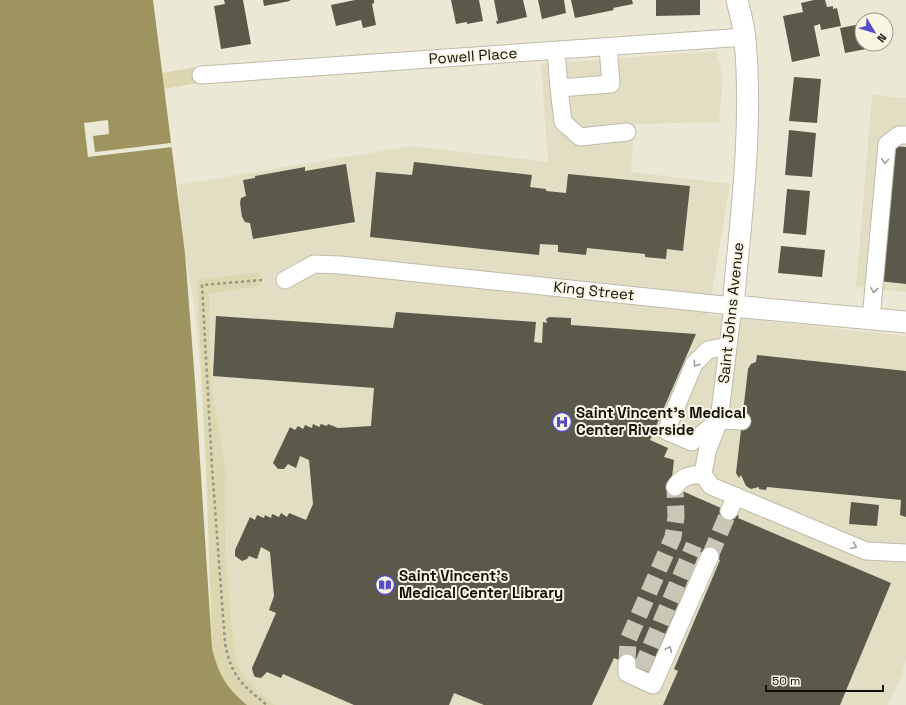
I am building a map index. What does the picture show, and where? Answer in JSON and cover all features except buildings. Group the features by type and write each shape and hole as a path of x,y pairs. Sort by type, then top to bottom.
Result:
{"main road":[{"name":"Saint Johns Avenue","path":"733,306 747,144 748,111 745,38 737,0"},
{"name":"King Street","path":"733,306 906,322"}],"street":[{"name":"Powell Place","path":"201,75 745,38"},
{"path":"559,88 611,84 608,47"},
{"path":"556,51 563,122 580,137 626,132"},
{"path":"871,319 887,144 899,135 906,135"},
{"name":"King Street","path":"285,280 314,264 340,265 733,306"},
{"name":"Saint Johns Avenue","path":"703,474 707,452 719,420 733,306"},
{"path":"728,346 708,350 694,364 666,431 692,442 719,420 742,421"},
{"path":"674,487 678,482 689,475 703,474 711,486 733,504 818,531 866,551 906,553"},
{"path":"635,670 653,685 710,556"}],"path":[{"path":"262,280 202,285 212,467 225,643 228,658 235,674 245,687 267,705"}],"shaded area":[{"path":"0,0 153,0 185,253 212,648 217,666 224,680 233,692 247,705 0,705"},
{"name":"Saint Vincent's Medical Center Riverside","path":"716,51 723,78 719,122 634,124 631,172 730,184 708,315 906,336 906,658 901,678 888,705 276,705 261,694 246,678 236,661 225,548 226,472 211,382 209,294 259,286 259,273 197,281 206,467 195,311 185,252 178,185 412,146 548,162 541,64"},
{"path":"196,67 197,83 164,89 162,73"},
{"path":"872,95 906,98 906,292 856,287"},
{"path":"259,272 259,286 209,294 211,382 226,472 225,548 236,661 246,678 261,694 276,705 247,705 233,692 224,680 217,666 212,648 206,467 197,280"}],"pier":[{"path":"108,120 109,134 93,136 95,152 171,143 172,147 88,157 84,123"}],"tunnel":[{"path":"627,663 628,640 673,537 676,517 675,487"},
{"path":"710,556 729,511"},
{"path":"641,669 694,545"}],"place":[{"name":"Saint Vincent's Medical Center Riverside","path":"562,422"},
{"name":"Saint Vincent's Medical Center Library","path":"385,585"}]}
